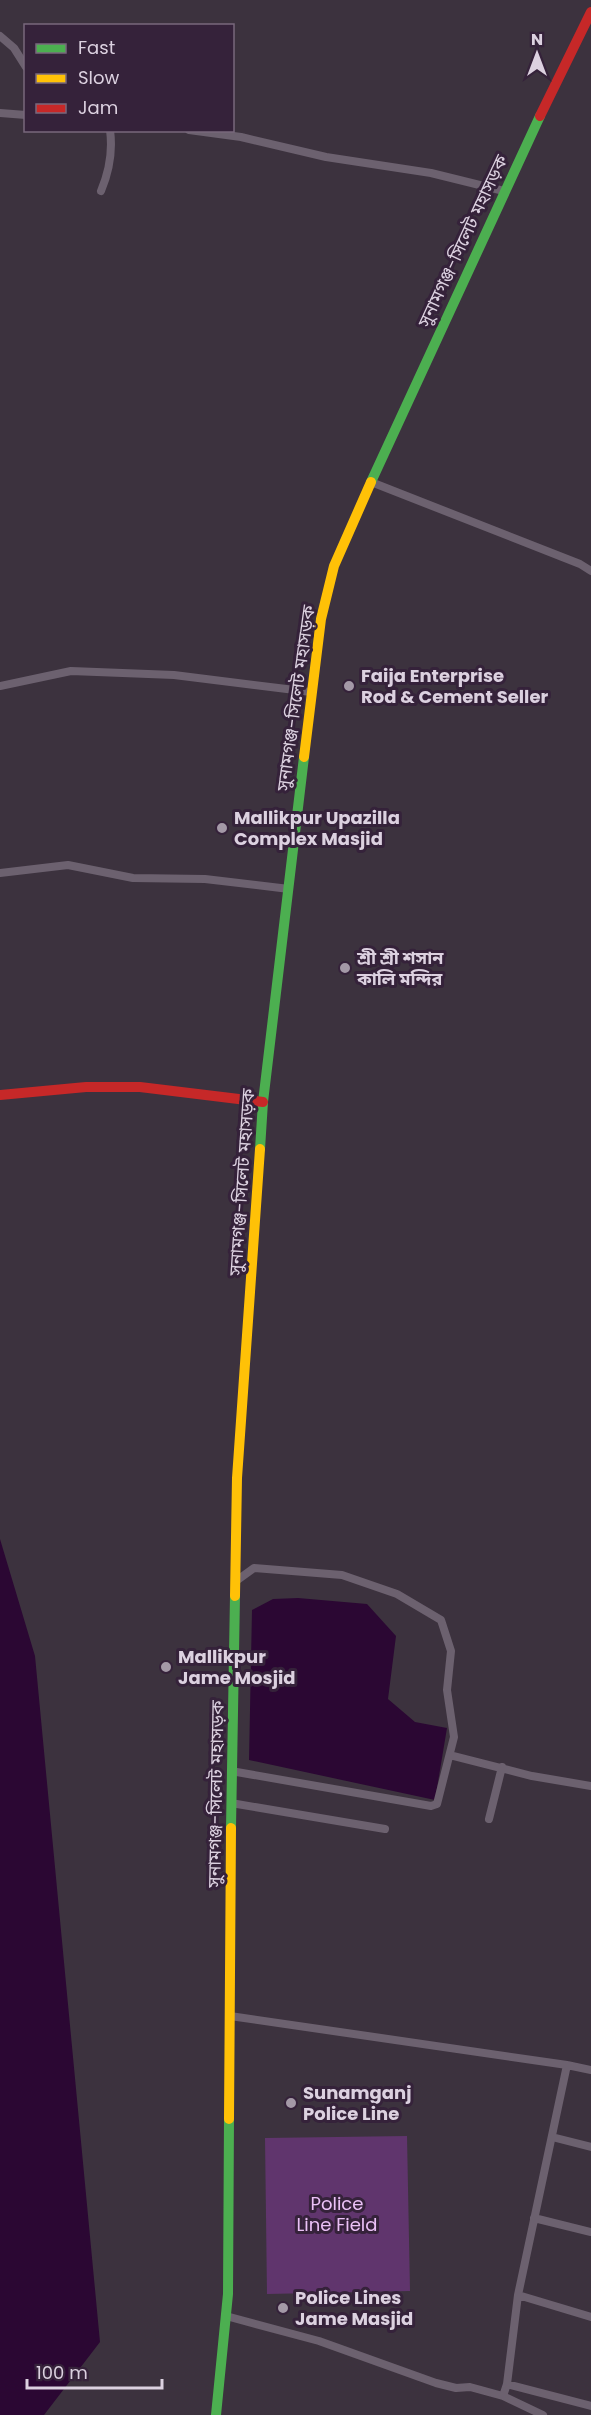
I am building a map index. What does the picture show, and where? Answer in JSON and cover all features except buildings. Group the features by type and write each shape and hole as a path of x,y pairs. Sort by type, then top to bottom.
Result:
{"main road":[{"name":"সুনামগঞ্জ-সিলেট মহাসড়ক","path":"216,2415 226,2316 231,1771 237,1479 263,1102 321,619 334,566 371,482 504,191 591,12"},
{"path":"4,1094 86,1087 140,1087 263,1102"}],"street":[{"path":"0,36 14,48 24,64"},
{"path":"0,113 24,115"},
{"path":"100,191 108,173 112,143 110,132"},
{"path":"204,132 241,137 326,157 431,173 504,191"},
{"path":"371,482 580,564 591,571"},
{"path":"0,686 71,670 174,675 311,692"},
{"path":"0,873 68,865 133,878 206,879 289,889"},
{"path":"231,1771 431,1806 437,1804 454,1737 447,1690 451,1651 441,1620 397,1594 342,1575 254,1568 236,1581"},
{"path":"450,1755 562,1783 591,1786"},
{"path":"489,1819 502,1767"},
{"path":"231,1803 385,1829"},
{"path":"230,2016 591,2070"},
{"path":"503,2396 507,2384 518,2295 567,2065"},
{"path":"552,2137 591,2147"},
{"path":"534,2218 591,2232"},
{"path":"518,2295 591,2317"},
{"path":"226,2316 319,2341 436,2383 456,2388 470,2387 503,2396 543,2415"},
{"path":"507,2384 591,2406"}],"green space":[{"name":"Police Line Field","path":"407,2136 410,2291 267,2294 265,2138"}],"shaded area":[{"path":"0,1539 35,1656 100,2342 44,2415 0,2415"},
{"path":"298,1598 367,1604 396,1636 388,1699 415,1722 447,1728 435,1800 249,1760 252,1610 273,1599"}],"traffic: fast":[{"path":"371,482 540,116"},
{"path":"260,1149 263,1102 304,757"},
{"path":"231,1828 235,1596"},
{"path":"216,2415 228,2294 229,2119"}],"traffic: slow":[{"path":"304,757 321,619 334,566 371,482"},
{"path":"235,1596 237,1478 260,1149"},
{"path":"229,2119 231,1828"}],"traffic: jam":[{"path":"540,116 591,12"},
{"path":"0,1095 86,1087 140,1087 263,1102"}],"place":[{"name":"Faija Enterprise Rod & Cement Seller","path":"349,686"},
{"name":"Mallikpur Upazilla Complex Masjid","path":"222,828"},
{"name":"শ্রী শ্রী শসান কালি মন্দির","path":"345,968"},
{"name":"Mallikpur Jame Mosjid","path":"166,1667"},
{"name":"Sunamganj Police Line","path":"291,2103"},
{"name":"Police Lines Jame Masjid","path":"283,2308"}]}
